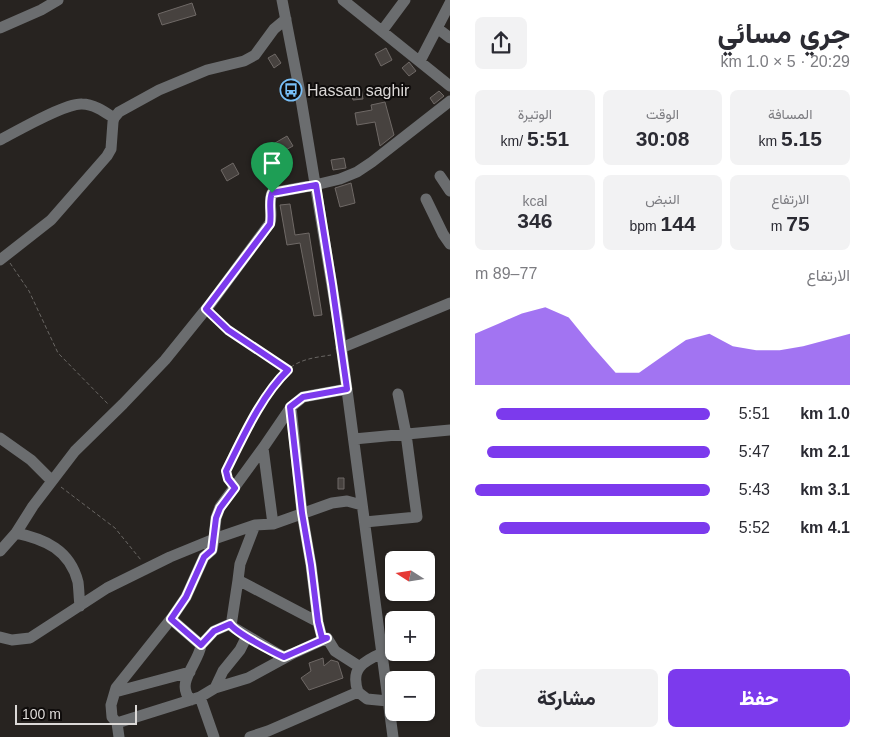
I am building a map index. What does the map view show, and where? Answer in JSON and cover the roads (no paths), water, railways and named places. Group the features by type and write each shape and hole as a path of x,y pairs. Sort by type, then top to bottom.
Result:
{"street":[{"path":"0,28 41,10 58,0"},
{"path":"282,0 316,185 342,351 385,677"},
{"path":"343,0 449,84"},
{"path":"382,31 405,0"},
{"path":"420,61 449,9"},
{"path":"2,258 51,220 107,156 111,149 114,118 119,112 167,87 207,70 244,61 255,55 274,29 286,18"},
{"path":"437,28 450,38"},
{"path":"0,551 16,533 75,451 166,360 206,309 270,224 272,216 270,197 272,193 316,185 340,179 357,172 450,101"},
{"path":"0,140 51,114 79,104 91,105 114,118"},
{"path":"440,176 450,191"},
{"path":"426,199 450,244"},
{"path":"342,351 450,303"},
{"path":"118,737 117,723 112,717 111,705 116,688 171,619 186,597 204,557 212,550 216,518 220,508 290,407 303,397 347,389"},
{"path":"365,522 417,517 406,434 398,394"},
{"path":"290,407 302,513 322,638 327,638 335,651 360,666"},
{"path":"354,439 450,430"},
{"path":"0,438 32,460 52,481"},
{"path":"263,448 274,524"},
{"path":"0,637 12,640 30,638 107,588 147,568 214,539 255,525 274,524 332,503 347,500 362,505"},
{"path":"230,624 235,604 240,564 255,525"},
{"path":"16,533 38,538 59,550 73,570 78,582 80,606"},
{"path":"238,580 318,622"},
{"path":"171,619 201,645"},
{"path":"230,624 284,657 327,638"},
{"path":"214,737 196,699 186,695 185,688 201,645 214,631 230,624"},
{"path":"215,688 222,671 240,650 247,636"},
{"path":"117,723 196,699 215,688 248,678 294,653"},
{"path":"382,653 364,661 360,666 355,683 358,692 367,699 385,701"},
{"path":"115,692 190,672"},
{"path":"250,737 358,692"},
{"path":"391,721 393,737"}],"place":[{"name":"Hassan saghir","path":"291,90"}]}
